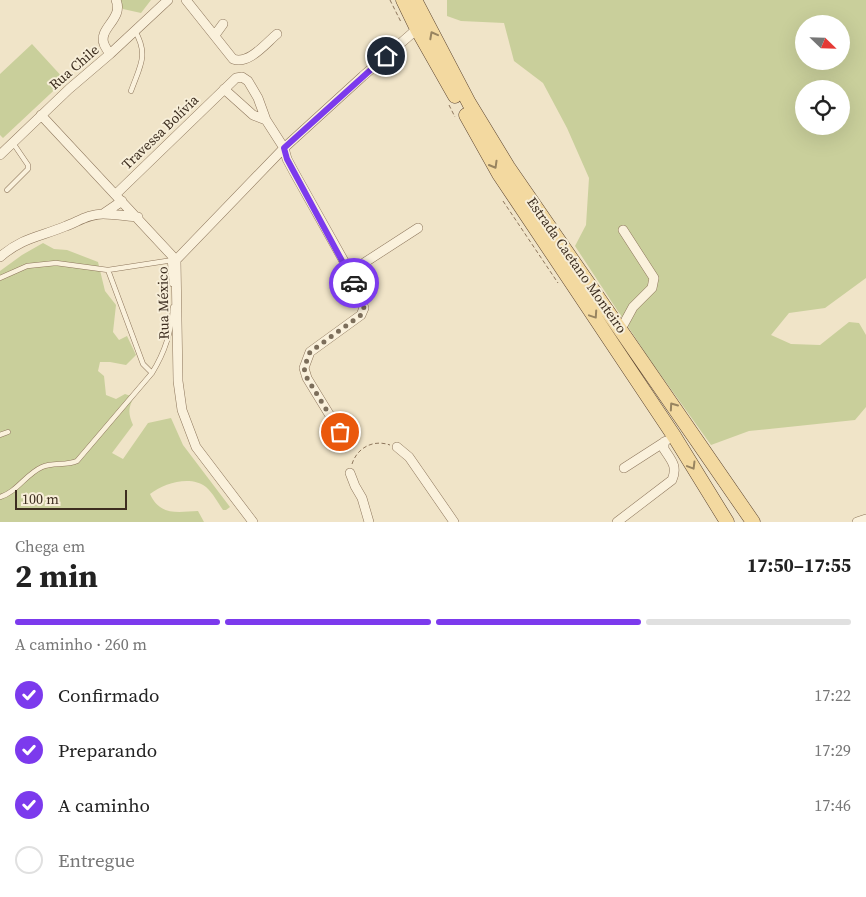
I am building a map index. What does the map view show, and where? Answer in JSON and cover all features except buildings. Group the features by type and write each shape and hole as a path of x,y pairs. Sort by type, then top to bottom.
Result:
{"main road":[{"name":"Estrada Caetano Monteiro","path":"403,0 417,30 499,174 669,439 708,492 727,522"},
{"name":"Estrada Caetano Monteiro","path":"415,0 469,103 508,166 751,519"},
{"path":"708,492 713,494 720,493 725,482"},
{"path":"734,522 738,518 751,519"}],"street":[{"path":"110,54 103,39 104,33 116,17 118,10 116,0"},
{"name":"Rua Chile","path":"0,155 41,115 168,0"},
{"path":"186,0 233,59 245,60 277,34"},
{"path":"215,35 223,24"},
{"path":"173,260 284,148 417,30"},
{"name":"Travessa Bolívia","path":"103,214 224,89 236,78 242,77 248,81 258,98 266,120 284,148 287,159 298,180 350,272 364,308 361,315 310,352 304,368 307,378 340,432"},
{"name":"Travessa Bolívia","path":"224,89 253,115 266,120"},
{"name":"Rua México","path":"41,115 138,217 173,260 178,381 182,410 196,447 253,522"},
{"name":"Travessa Bolívia","path":"0,257 30,237 66,226 89,216 103,214 138,217"},
{"path":"350,272 418,228"},
{"path":"621,329 633,307 652,288 654,278 623,230"},
{"path":"624,468 669,439"},
{"path":"617,522 672,480 675,473 674,465 664,449 669,439"},
{"path":"398,447 409,457 454,522"},
{"path":"350,473 362,498 369,522"},
{"path":"857,522 866,519"}],"lane":[{"path":"131,91 143,54 142,42 135,31"},
{"path":"7,190 28,169 28,165 13,143"},
{"path":"0,278 27,266 56,263 108,270 173,260 172,326 161,359 152,373 77,462 71,464 49,464 40,468 8,494 0,497"},
{"path":"108,270 143,364 152,373"},
{"path":"0,435 8,432"}],"path":[{"path":"350,473 353,461 359,451 376,442 398,447"}],"green space":[{"path":"118,0 151,0 141,13 123,9"},
{"path":"447,0 866,0 866,278 825,308 789,313 771,335 791,344 820,345 849,322 859,323 866,335 866,407 855,420 749,431 711,445 650,360 575,246 586,225 589,178 567,128 543,83 514,61 504,23 461,21 447,16"},
{"path":"32,44 65,80 3,138 0,135 0,74"},
{"path":"43,243 54,249 67,250 98,262 105,291 116,305 113,332 119,340 127,336 136,355 126,365 100,362 98,371 104,376 106,395 116,399 125,394 134,397 129,411 133,425 112,453 123,459 148,423 171,418 183,445 230,507 226,510 223,510 206,487 193,481 185,481 170,484 150,494 154,501 164,509 176,512 198,511 204,522 0,522 0,271"}],"way so far":[{"path":"340,432 307,378 304,368 310,352 361,315 364,308 354,283"}],"route":[{"path":"354,283 350,272 287,159 284,148 386,56"}]}
